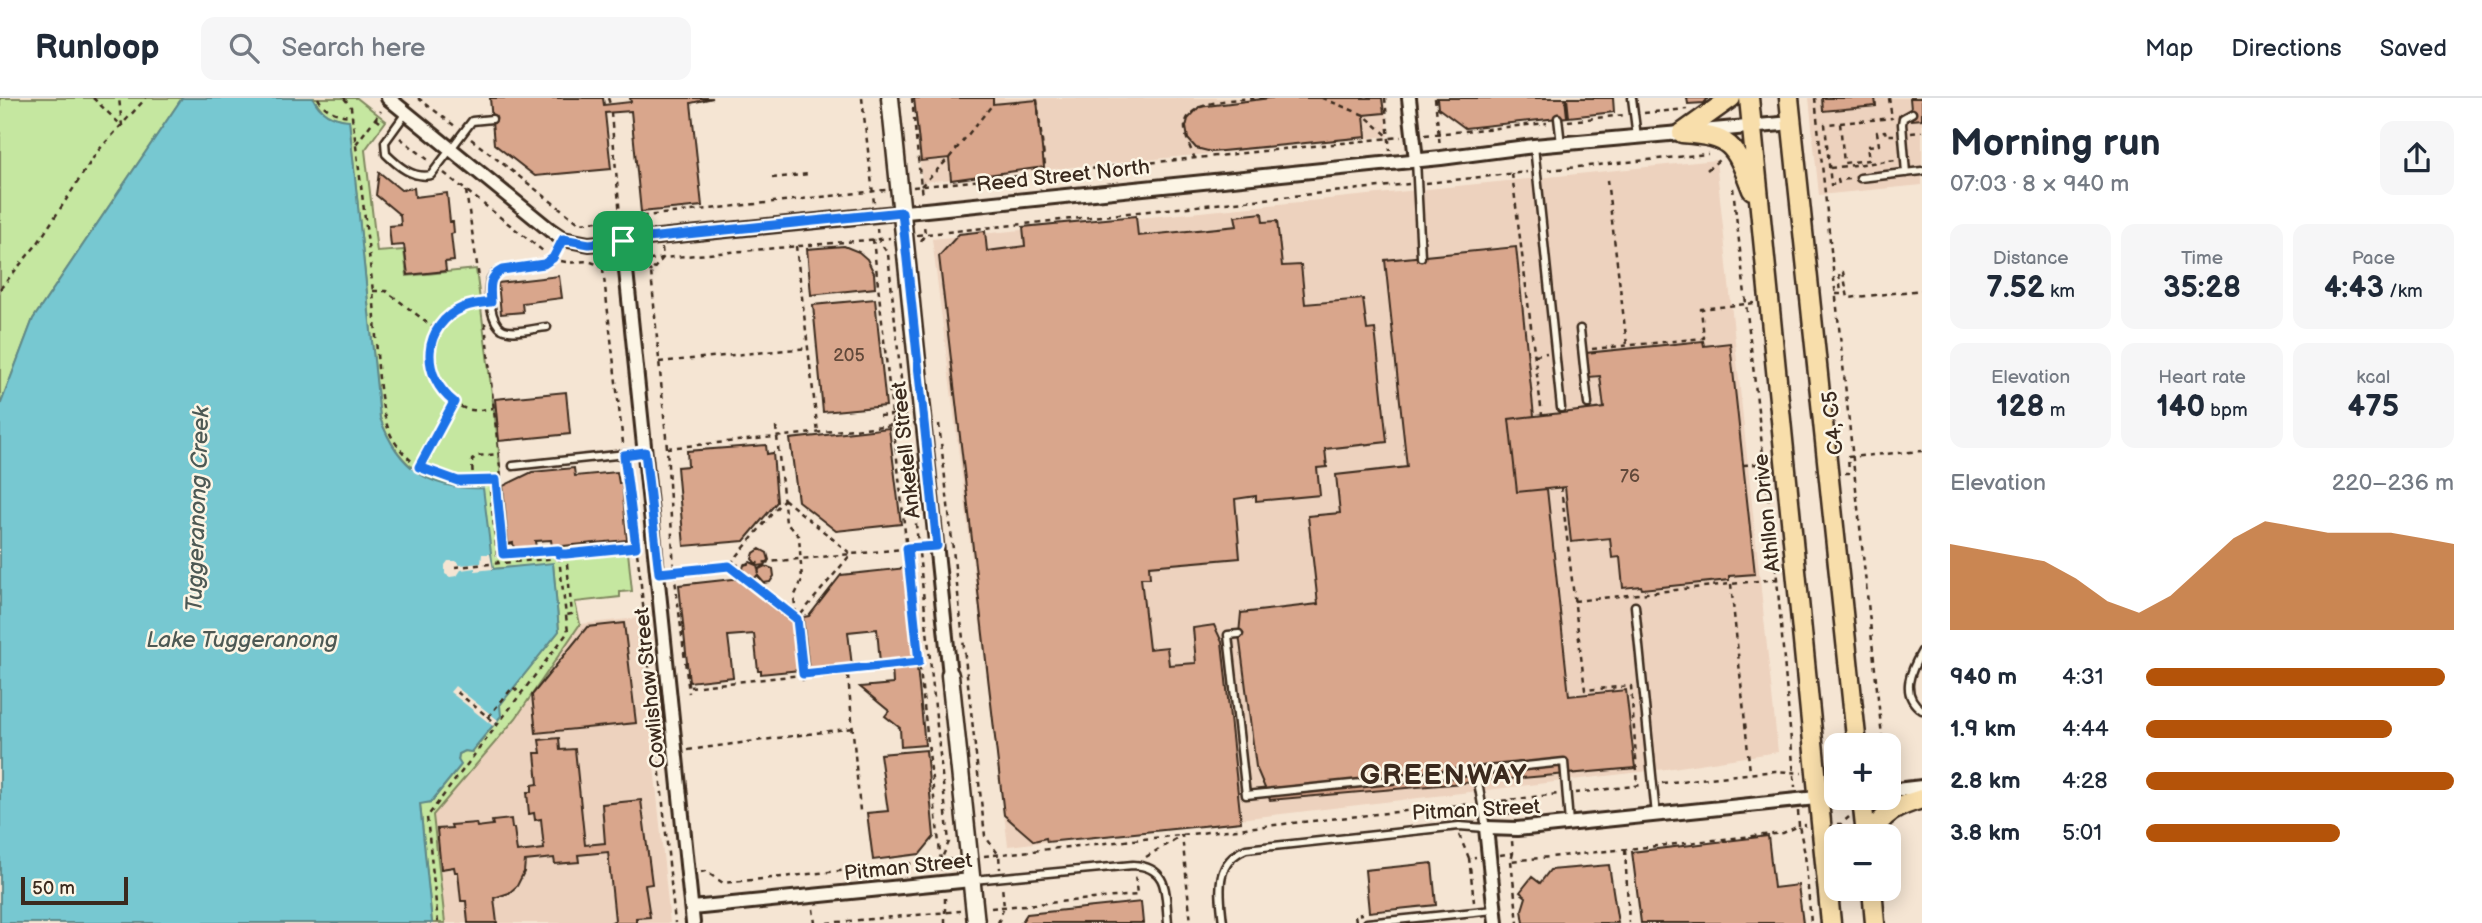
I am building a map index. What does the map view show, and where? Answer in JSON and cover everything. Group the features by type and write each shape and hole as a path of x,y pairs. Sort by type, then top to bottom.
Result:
{"main road":[{"path":"1682,134 1731,98"},
{"name":"Athllon Drive","path":"1749,98 1824,771"},
{"path":"1789,98 1856,733"},
{"path":"1682,134 1712,136 1721,139 1733,149 1760,213"},
{"path":"1877,824 1883,816 1904,804 1922,799"},
{"name":"Athllon Drive","path":"1827,810 1831,923"},
{"path":"1873,901 1875,923"}],"street":[{"path":"388,98 563,239"},
{"name":"Anketell Street","path":"890,98 902,212 931,422 937,546 976,923"},
{"path":"1409,98 1416,160"},
{"name":"Reed Street North","path":"563,239 589,244 623,241 1534,146 1792,123"},
{"name":"Cowlishaw Street","path":"623,241 694,923"},
{"path":"1901,789 1922,787"},
{"name":"Pitman Street","path":"1486,828 1517,829 1824,797"},
{"path":"1486,828 1495,917"},
{"name":"Pitman Street","path":"692,908 971,880"}],"lane":[{"path":"1632,98 1637,137"},
{"path":"406,113 385,142 386,154 420,177 431,175 471,121 492,118"},
{"path":"1906,173 1902,124 1903,118 1912,113"},
{"path":"1558,120 1561,144"},
{"path":"1534,146 1561,408"},
{"path":"1416,160 1421,257"},
{"path":"1860,178 1922,171"},
{"path":"547,327 508,331 499,327 494,320 490,281 496,272 502,270 544,264 553,258 563,239"},
{"path":"1580,329 1588,404"},
{"path":"513,466 645,452"},
{"path":"1635,606 1656,815"},
{"path":"1239,634 1228,635 1246,795 1564,762 1569,824"},
{"path":"1922,651 1908,678 1913,702 1922,710"},
{"path":"1478,782 1486,828"},
{"name":"Pitman Street","path":"1223,923 1220,875 1235,854 1246,849 1458,826 1486,828"},
{"name":"Pitman Street","path":"971,880 1133,865 1147,866 1159,874 1165,886 1168,923"},
{"path":"1367,923 1475,912 1495,917"}],"path":[{"path":"93,98 122,126"},
{"path":"120,98 122,126"},
{"path":"0,289 38,243 90,161 146,98"},
{"path":"317,98 338,116 352,116"},
{"path":"344,98 351,107 356,144 385,418 393,440 419,467 448,479 473,482 501,478 483,303"},
{"path":"418,98 579,223 873,191 862,98"},
{"path":"608,98 610,104"},
{"path":"912,98 920,187"},
{"path":"1195,159 1186,137 1185,125 1187,116 1194,108 1204,103 1266,98"},
{"path":"1322,98 1364,115 1389,137"},
{"path":"1385,98 1389,137"},
{"path":"1435,98 1439,134 1694,108"},
{"name":"C4, C5","path":"1815,98 1882,733"},
{"path":"1889,98 1893,135"},
{"path":"1037,100 1046,174"},
{"path":"920,187 949,158 993,104"},
{"path":"611,113 623,241"},
{"path":"356,144 376,118 553,258"},
{"path":"1860,178 1839,180 1839,184 1831,185 1825,124 1892,118"},
{"path":"1840,123 1844,163 1896,161"},
{"path":"1829,168 1869,160 1867,146 1879,145 1877,131 1885,131 1886,135"},
{"path":"920,187 1389,137"},
{"path":"1819,141 1826,140"},
{"path":"1444,181 1715,153"},
{"path":"1707,170 1725,155"},
{"path":"772,178 810,174"},
{"path":"1512,174 1542,415"},
{"path":"1607,180 1627,345"},
{"path":"918,245 925,234 1394,186"},
{"path":"931,422 953,544 985,836 999,855 1775,771 1794,774 1777,579 1733,186"},
{"path":"466,190 479,278"},
{"path":"873,239 942,860"},
{"path":"689,693 674,571 667,448 651,272 643,262 878,239 888,254 949,842 942,860"},
{"path":"796,246 818,433"},
{"path":"651,272 663,258"},
{"path":"567,262 592,261 603,268 636,547 675,923"},
{"path":"1836,294 1841,294 1839,273 1843,272 1848,298 1922,290"},
{"path":"373,291 386,291 437,331"},
{"path":"491,302 463,308 451,315 437,331 430,350 430,364 439,388 454,402 471,410 494,408"},
{"path":"1583,350 1704,338 1700,309 1759,303 1759,310"},
{"path":"659,362 808,348"},
{"path":"1535,355 1555,352"},
{"path":"419,467 454,402"},
{"path":"667,448 894,425"},
{"path":"776,427 786,523 799,536 802,580 794,597 803,681"},
{"path":"473,482 472,460 477,456 498,454"},
{"path":"1744,465 1762,464"},
{"path":"438,923 427,817 568,632 558,550 503,554 496,480"},
{"path":"489,481 498,563"},
{"path":"1561,487 1585,690 1631,686 1638,786"},
{"path":"784,499 851,554"},
{"path":"729,566 784,499"},
{"path":"659,573 953,544"},
{"path":"455,566 636,547"},
{"path":"566,554 572,614 566,615"},
{"path":"797,619 851,554"},
{"path":"729,566 797,619"},
{"path":"1574,601 1777,579"},
{"path":"1731,584 1751,774"},
{"path":"688,687 919,662"},
{"path":"848,676 860,811"},
{"path":"488,717 513,687 522,695"},
{"path":"457,692 498,726"},
{"path":"657,754 853,728"},
{"path":"1841,824 1850,816"},
{"path":"1511,861 1783,833 1799,825 1805,854 1811,923"},
{"path":"1182,835 1191,923"},
{"path":"1625,850 1629,923"},
{"path":"1513,853 1511,861 1518,923"},
{"path":"1469,858 1475,912"},
{"path":"705,871 723,883 942,860"},
{"path":"998,923 1004,906 1138,895"},
{"path":"827,923 946,912 945,923"}],"shaded area":[{"path":"913,98 1385,98 1388,136 922,182"},
{"path":"1809,98 1922,98 1922,185 1819,195"},
{"path":"1716,160 1778,752 1666,769 1008,846 932,239"},
{"path":"639,618 670,923 445,923 432,815 516,718 580,624"}],"green space":[{"path":"0,98 182,98 33,319 0,406"},
{"path":"313,98 357,98 386,121 365,150 377,252 404,250 407,276 476,269 498,441 507,550 568,547 570,558 628,552 632,591 620,592 620,597 575,602 580,624 516,718 433,815 445,923 432,923 420,803 431,802 460,766 459,754 472,752 500,717 500,705 559,631 553,564 493,569 490,554 464,488 435,481 422,474 401,456 386,432 380,418 349,121 326,115"}],"water":[{"name":"Lake Tuggeranong","path":"182,98 313,98 319,108 328,114 349,120 380,418 387,436 396,451 418,473 447,485 483,488 493,569 553,563 559,631 500,705 501,716 471,752 459,754 461,765 431,802 420,804 432,923 0,923 0,406 33,319"}],"pier":[{"path":"482,554 490,554 493,569 461,570 457,576 450,577 445,574 448,561 456,561 460,565 481,563"},
{"path":"455,686 498,720 493,726 450,692"}],"building":[{"path":"490,98 603,98 604,105 631,102 630,98 713,98 691,103 702,206 641,212 631,111 605,113 611,169 535,176 494,144"},
{"path":"914,98 993,98 993,104 1037,100 1044,167 951,180 949,158 921,161"},
{"path":"1270,98 1382,98 1384,113 1364,115 1366,137 1212,152 1196,148 1188,139 1188,119 1199,107"},
{"path":"1437,98 1565,98 1567,117 1465,128 1438,108"},
{"path":"1567,98 1613,98 1614,112 1569,117"},
{"path":"1687,98 1708,98 1704,103 1688,104"},
{"path":"1822,98 1875,98 1876,106 1823,111"},
{"path":"1910,98 1922,98 1922,119 1912,120"},
{"path":"379,172 401,190 414,188 415,197 447,193 450,222 453,222 454,233 451,234 454,261 445,262 446,271 408,275 404,245 391,246 389,226 401,225 400,215 376,195"},
{"path":"1262,213 1263,222 1277,221 1282,266 1301,265 1305,304 1363,299 1367,330 1375,329 1387,442 1325,449 1327,467 1317,468 1320,495 1256,501 1256,496 1235,499 1240,558 1149,566 1150,578 1141,578 1149,649 1167,647 1169,665 1196,663 1193,628 1214,625 1222,642 1241,822 1047,842 1046,838 1034,841 1004,815 939,256 959,234 985,231 987,251 1025,246 1023,227 1136,216 1138,236 1237,226 1235,216"},
{"path":"844,246 859,252 867,259 874,273 875,288 811,295 807,249"},
{"path":"1516,247 1534,416 1509,419 1517,492 1547,489 1569,696 1626,690 1635,768 1270,800 1256,767 1239,634 1241,613 1318,604 1308,516 1340,513 1336,475 1407,467 1385,260"},
{"path":"559,276 562,298 522,303 523,312 501,314 498,283"},
{"path":"875,299 886,406 823,412 813,305"},
{"path":"1703,341 1704,346 1730,343 1755,574 1729,576 1729,580 1642,589 1641,586 1623,588 1620,557 1612,558 1610,538 1571,542 1565,487 1517,492 1509,419 1604,408 1600,376 1589,377 1586,353"},
{"path":"566,392 570,434 499,441 495,399"},
{"path":"889,428 901,524 836,531 798,501 790,439"},
{"path":"766,445 767,454 773,453 777,502 744,541 684,546 677,467 688,466 687,451"},
{"path":"574,468 575,476 617,472 619,483 622,483 627,540 552,547 551,540 535,541 536,547 514,549 513,543 508,544 503,486 532,472"},
{"path":"760,549 767,553 769,560 765,565 758,566 752,559 754,553"},
{"path":"750,562 757,565 759,573 755,578 748,579 742,572 744,565"},
{"path":"765,566 773,569 774,576 770,582 764,583 758,576 759,569"},
{"path":"906,568 916,659 880,663 877,629 848,632 852,666 809,671 803,617 809,616 841,575"},
{"path":"742,578 795,622 800,670 761,674 761,671 758,671 754,634 728,636 733,677 689,682 679,585"},
{"path":"624,623 636,723 536,733 532,695 587,627"},
{"path":"892,666 917,667 925,745 901,747 900,728 885,716 889,711 860,687 893,684"},
{"path":"559,738 560,750 575,749 585,845 605,843 602,804 641,800 652,884 645,885 650,917 636,918 636,923 610,923 615,920 608,852 578,855 579,862 555,864 554,858 525,861 524,872 517,886 509,893 494,898 497,923 468,923 466,901 461,901 458,872 455,872 454,867 441,869 437,829 476,823 477,827 493,825 492,821 511,819 517,852 544,849 541,819 535,820 534,813 529,814 527,792 532,792 532,785 538,784 535,753 541,753 539,740"},
{"path":"926,750 934,837 920,854 873,860 867,813 888,811 880,754"},
{"path":"1768,836 1774,888 1798,885 1803,923 1641,923 1632,852"},
{"path":"1432,863 1436,905 1369,912 1365,870"},
{"path":"1609,865 1618,923 1524,923 1522,910 1526,897 1520,892 1532,877 1540,883 1550,870"},
{"path":"1141,902 1143,923 1021,923 1027,914"}],"district":[{"name":"GREENWAY","path":"1444,775"}],"route":[{"path":"902,212 937,546 907,548 919,662 803,674 797,619 729,566 659,573 645,452 624,455 636,547 566,554 559,554 558,550 503,554 496,480 458,481 419,467 454,402 439,388 430,364 433,337 439,326 463,308 491,302 490,281 496,272 544,264 553,258 563,239 589,244 623,241 902,212"}],"water label":[{"name":"Tuggeranong Creek","path":"198,509"}]}
